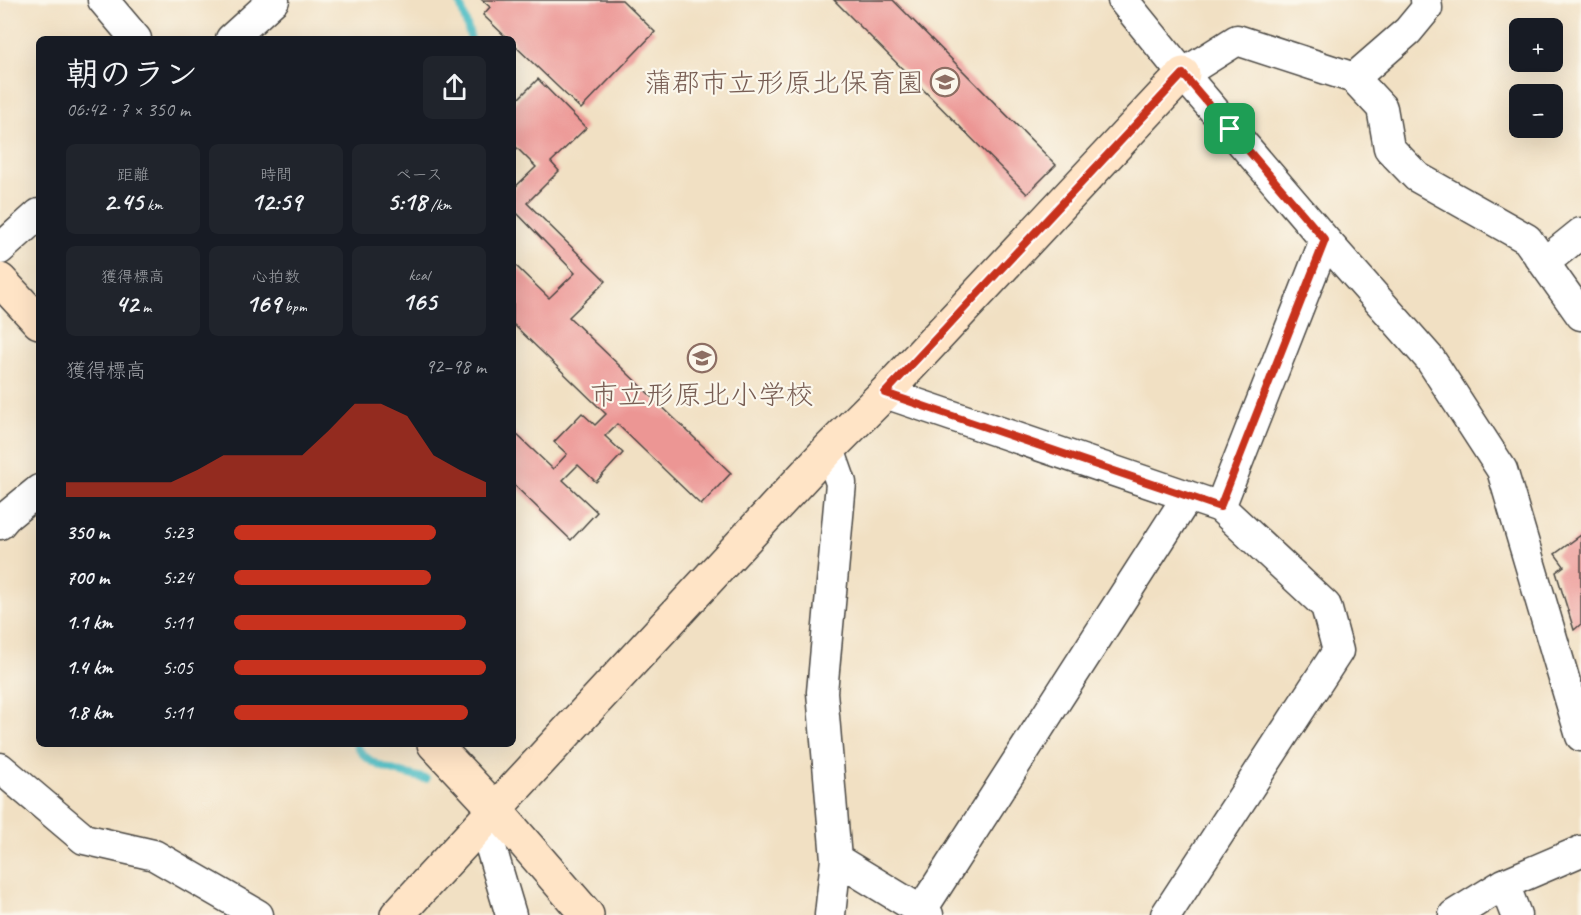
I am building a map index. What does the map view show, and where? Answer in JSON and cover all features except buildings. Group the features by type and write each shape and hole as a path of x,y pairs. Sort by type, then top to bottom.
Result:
{"street":[{"path":"103,0 133,36"},
{"path":"234,36 273,0"},
{"path":"1123,0 1183,74 1430,359 1502,470 1581,736"},
{"path":"1354,78 1408,31 1427,8 1426,0"},
{"path":"397,915 829,449 885,393 1183,74 1238,40 1354,78 1382,108 1389,148 1417,177 1527,239 1581,315"},
{"path":"0,249 36,217"},
{"path":"1545,262 1581,233"},
{"path":"1220,507 1325,240"},
{"path":"0,280 36,319"},
{"path":"885,393 1220,507 1326,606 1338,651 1166,915"},
{"path":"829,449 841,483 822,692 836,859 830,915"},
{"path":"0,524 36,492"},
{"path":"836,859 925,913 1188,496"},
{"path":"437,747 495,809 587,915"},
{"path":"0,768 84,839 154,855 258,915"},
{"path":"495,809 490,848 511,915"},
{"path":"1454,915 1504,884 1581,851"},
{"path":"1504,884 1516,915"}],"waterway":[{"path":"459,0 470,36"},
{"path":"358,747 368,759 377,764 426,779"}],"place":[{"name":"蒲郡市立形原北保育園","path":"945,82"},
{"name":"市立形原北小学校","path":"702,358"}],"route":[{"path":"1183,74 1230,129 1325,240 1220,507 885,393 1183,74"}]}
